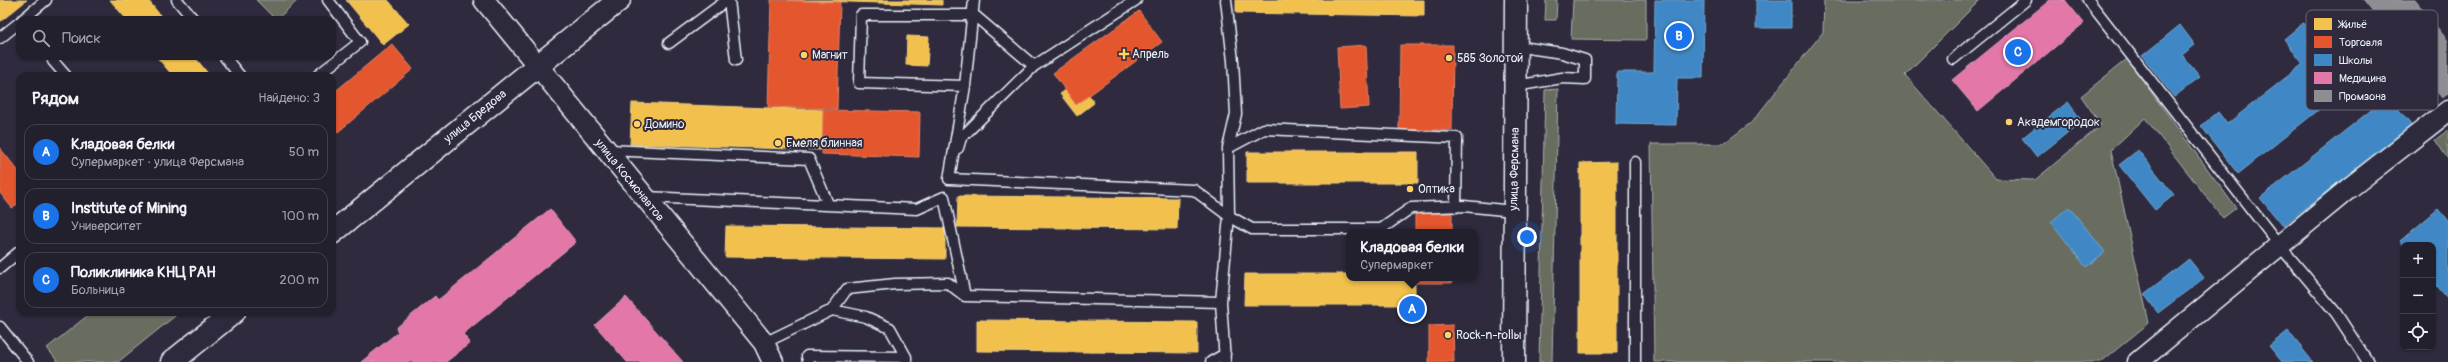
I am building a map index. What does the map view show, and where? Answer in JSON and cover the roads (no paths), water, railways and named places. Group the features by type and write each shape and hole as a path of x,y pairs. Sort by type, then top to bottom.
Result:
{"street":[{"name":"улица Космонавтов","path":"484,0 764,343 773,362"},
{"name":"улица Бредова","path":"336,230 619,0"},
{"name":"улица Ферсмана","path":"1514,362 1513,212 1516,0"},
{"path":"2138,362 2348,189 2448,111"},
{"path":"172,362 229,316"}],"lane":[{"path":"27,16 46,0"},
{"path":"177,0 191,16"},
{"path":"322,72 360,42 328,0"},
{"path":"669,43 728,0 736,60"},
{"path":"949,179 965,86 974,15 974,0"},
{"path":"965,296 944,197 961,138 1034,66 1136,0"},
{"path":"1211,362 1225,358 1221,302 1229,216 1228,148 1236,114 1233,61 1226,0"},
{"path":"1953,59 2026,0"},
{"path":"2088,0 2280,246 2336,313 2368,362"},
{"path":"965,86 859,83 862,14 974,15 1034,66"},
{"path":"0,38 16,25"},
{"path":"1515,46 1562,53 1585,60 1585,79 1562,78 1515,86"},
{"path":"227,60 237,72"},
{"path":"53,61 63,72"},
{"path":"1228,148 1264,129 1457,138 1456,207"},
{"path":"606,150 809,159 828,204"},
{"path":"1635,162 1635,362"},
{"path":"949,179 1194,190 1229,216 1252,229 1381,228 1411,208 1456,207 1513,212"},
{"path":"644,197 917,209 944,197"},
{"path":"0,268 16,254"},
{"path":"764,343 832,310 847,289 895,284 948,283 965,296 1221,302"},
{"path":"808,362 807,356 906,359 890,328 866,317 832,310"},
{"path":"0,327 28,362"}],"place":[{"name":"Institute of Mining","path":"1679,36"},
{"name":"Поликлиника КНЦ РАН","path":"2018,52"},
{"name":"Апрель","path":"1124,54"},
{"name":"Магнит","path":"804,55"},
{"name":"585 Золотой","path":"1449,58"},
{"name":"Академгородок","path":"2009,122"},
{"name":"Домино","path":"637,124"},
{"name":"Емеля блинная","path":"778,143"},
{"name":"Оптика","path":"1410,189"},
{"name":"Кладовая белки","path":"1412,309"},
{"name":"Rock-n-rollы","path":"1448,335"}]}
